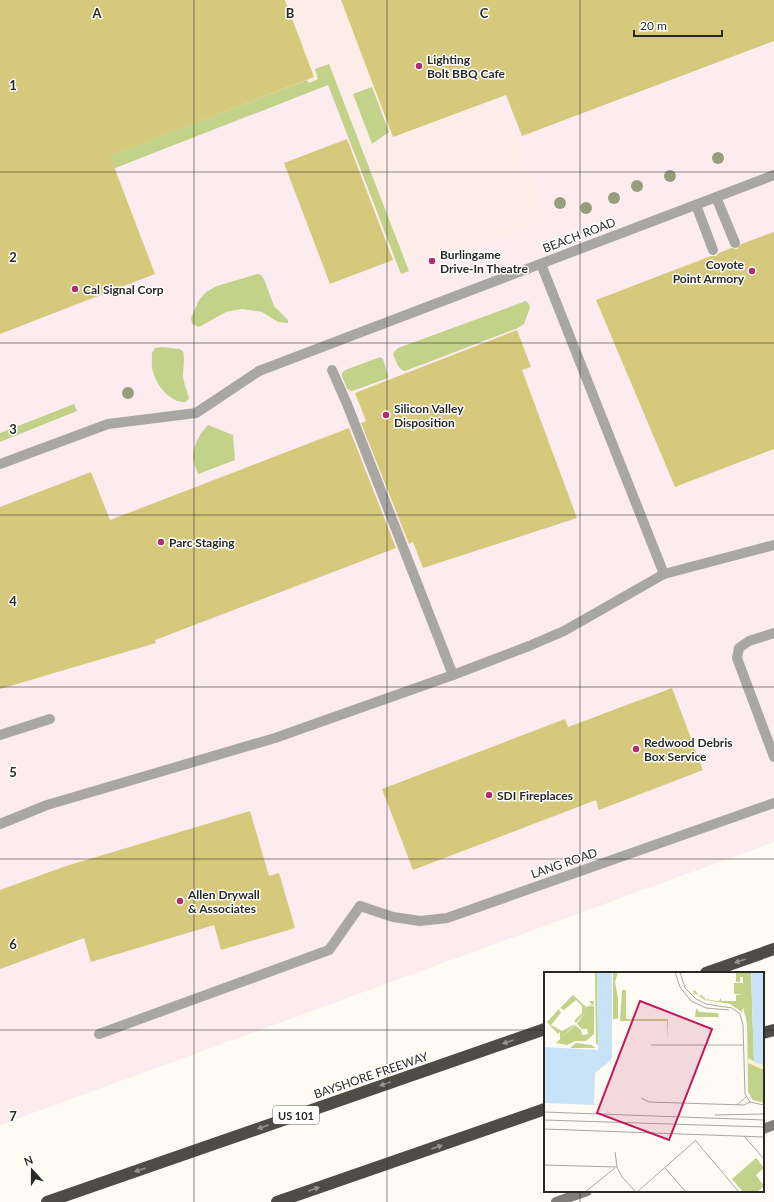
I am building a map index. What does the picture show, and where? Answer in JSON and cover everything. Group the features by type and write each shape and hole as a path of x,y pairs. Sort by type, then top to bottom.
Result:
{"highway":[{"path":"709,972 774,949"},
{"name":"BAYSHORE FREEWAY","path":"47,1202 544,1029"},
{"path":"764,1034 774,1030"},
{"path":"277,1202 544,1109"}],"street":[{"name":"BEACH ROAD","path":"0,464 108,424 196,413 259,371 774,175"},
{"path":"716,197 735,243"},
{"path":"696,205 713,250"},
{"path":"541,264 664,574"},
{"path":"332,370 350,411 453,674"},
{"path":"0,824 47,805 275,738 453,674 528,646 564,630 664,574 774,545"},
{"path":"774,633 749,641 739,648 737,658 774,757"},
{"path":"0,736 50,719"},
{"name":"LANG ROAD","path":"99,1034 329,950 360,906 393,917 420,921 447,918 774,803"},
{"path":"764,1129 774,1125"},
{"path":"556,1202 584,1192"}],"shaded area":[{"path":"0,0 536,0 471,25 547,220 401,274 328,85 0,213"},
{"path":"774,0 774,842 0,1125 0,213 328,85 401,274 547,220 471,25"}],"green space":[{"path":"329,64 409,271 401,274 328,85 0,213 0,198 307,80 309,83 318,79 315,69"},
{"path":"372,87 389,132 372,144 353,94"},
{"path":"258,274 264,279 274,306 288,320 288,323 278,322 262,312 242,309 226,312 199,327 192,324 191,318 199,300 206,292 217,286"},
{"path":"526,301 530,308 524,324 518,328 405,371 401,369 393,354 398,348"},
{"path":"162,347 179,349 183,351 183,377 189,398 186,402 175,400 165,393 155,377 152,367 152,353 155,348"},
{"path":"380,357 383,359 388,378 352,391 347,389 342,376 342,373 345,370"},
{"path":"74,404 77,411 0,442 0,433"},
{"path":"208,425 233,435 235,460 198,474 193,457 195,447 199,437"}],"building":[{"path":"0,0 285,0 314,77 110,156 155,274 0,334"},
{"path":"341,0 774,0 774,41 522,136 506,95 393,137"},
{"path":"347,139 393,260 330,284 284,163"},
{"path":"774,232 774,449 675,487 596,300 711,256 716,256 719,253 731,248 737,249 741,244"},
{"path":"517,330 531,367 522,370 577,518 423,568 413,542 409,544 361,423 366,421 355,393"},
{"path":"349,428 396,548 155,640 156,643 0,689 0,507 91,472 110,520"},
{"name":"SDI Fireplaces","path":"672,688 703,770 599,810 596,800 413,870 382,789 565,719 568,727"},
{"name":"Allen Drywall & Associates","path":"250,811 269,876 279,873 295,928 221,950 214,925 91,962 84,938 0,969 0,890 66,866"}],"place":[{"name":"Lighting Bolt BBQ Cafe","path":"419,66"},
{"name":"Burlingame Drive-In Theatre","path":"432,261"},
{"name":"Coyote Point Armory","path":"752,271"},
{"name":"Cal Signal Corp","path":"75,289"},
{"name":"Silicon Valley Disposition","path":"386,415"},
{"name":"Parc Staging","path":"161,542"},
{"name":"Redwood Debris Box Service","path":"636,749"},
{"name":"SDI Fireplaces","path":"489,795"},
{"name":"Allen Drywall & Associates","path":"180,901"}]}
